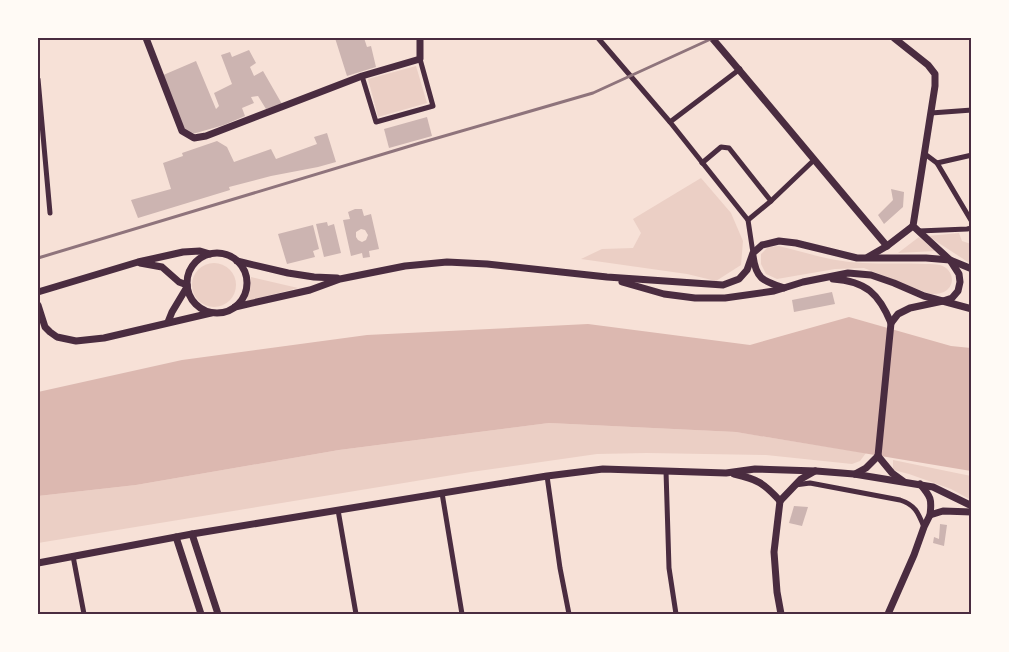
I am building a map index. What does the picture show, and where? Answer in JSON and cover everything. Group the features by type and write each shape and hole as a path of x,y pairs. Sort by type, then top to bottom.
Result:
{"street":[{"path":"146,38 182,131 194,138 206,136 362,76 420,60"},
{"path":"362,76 376,122 432,106 420,60 420,38"},
{"path":"598,38 670,122 748,220 754,266 759,276 770,283 784,288"},
{"path":"712,38 887,246"},
{"path":"894,38 928,65 935,74 916,229"},
{"path":"670,122 740,69"},
{"path":"38,79 50,213"},
{"path":"931,113 972,110"},
{"path":"702,163 721,148 729,148 771,201"},
{"path":"925,154 937,163 972,222"},
{"path":"937,163 972,155"},
{"path":"748,220 814,160"},
{"path":"867,258 916,229 967,230 972,228"},
{"path":"891,325 898,314 910,308 952,298 958,291 959,274 950,260 916,229"},
{"path":"38,305 45,327 50,332 57,337 76,341 104,338 168,322 211,313 220,313 235,307 310,290 340,278 405,266 447,262 487,264 607,277 723,284 739,279 746,270 752,253 762,245 779,241 857,258 950,260 972,269"},
{"path":"38,292 138,262 183,252 200,251 229,256 237,261 288,272 314,277 340,278"},
{"path":"211,254 195,262 187,278 189,296 194,304 202,310 211,313"},
{"path":"235,307 242,299 246,289 243,269 237,261"},
{"path":"138,262 162,267 179,282 187,286"},
{"path":"607,277 664,294 695,298 725,298 774,291 803,282 848,273 871,275 924,296 972,309"},
{"path":"822,278 848,280 866,287 886,310 891,325 878,454 866,468 854,474"},
{"path":"168,322 187,286"},
{"path":"878,454 892,473 906,483"},
{"path":"38,562 192,534 547,476 603,469 726,472 755,469 816,470 854,474 933,487 972,506"},
{"path":"781,614 777,592 774,552 780,501 795,485 816,470"},
{"path":"666,471 669,568 676,614"},
{"path":"726,472 748,477 759,482 769,489 780,501"},
{"path":"547,476 560,568 569,614"},
{"path":"795,485 810,483 900,500 909,504 919,514 924,527"},
{"path":"888,614 930,516 929,494 920,484"},
{"path":"442,493 462,614"},
{"path":"338,510 356,614"},
{"path":"930,516 943,511 972,512"},
{"path":"192,534 218,614"},
{"path":"176,537 201,614"},
{"path":"73,556 84,614"}],"shaded area":[{"path":"416,66 427,103 378,117 368,79"},
{"path":"701,178 731,213 743,241 741,265 716,281 687,274 581,259 602,249 633,248 641,233 633,219"},
{"path":"959,233 962,241 971,244 971,264 928,236"},
{"path":"919,237 935,251 898,253"},
{"path":"779,246 842,261 940,265 947,269 951,275 952,282 944,292 930,294 864,268 835,269 777,279 766,274 761,264 761,254 768,247"},
{"path":"214,263 226,267 232,273 236,285 232,297 226,303 214,307 202,303 196,297 192,285 196,273 202,267"},
{"path":"251,277 298,288 247,301"},
{"path":"849,317 951,346 971,348 971,471 736,432 549,423 339,450 136,485 38,496 38,392 182,360 367,335 588,324 750,345"},
{"path":"549,423 736,432 866,453 860,461 852,464 766,455 597,454 471,472 38,543 38,496 136,485 339,450"},
{"path":"893,460 971,476 971,500 951,489 893,470"}],"building":[{"path":"335,38 364,38 367,47 371,46 376,67 347,76"},
{"path":"249,50 256,63 250,67 254,76 263,71 282,104 266,109 258,96 251,97 254,103 242,108 245,116 224,125 189,135 182,131 161,76 196,61 216,109 219,106 214,93 232,84 221,55 230,52 232,57"},
{"path":"427,117 432,136 389,148 384,129"},
{"path":"327,133 336,162 229,187 230,190 138,218 131,200 171,189 163,163 183,156 182,153 217,141 227,147 234,162 271,149 276,159 317,144 314,137"},
{"path":"891,189 904,192 903,207 884,224 878,215 893,200"},
{"path":"362,209 364,216 371,214 379,249 369,251 370,257 363,258 362,253 351,256 343,220 350,219 348,212","holes":["361,229 365,230 368,235 366,240 362,242 356,237 356,232"]},
{"path":"327,222 328,226 334,224 341,253 324,257 316,224"},
{"path":"313,225 319,249 313,251 315,257 287,264 278,234"},
{"path":"832,292 835,304 794,312 792,300"},
{"path":"794,506 808,507 802,526 789,523"},
{"path":"940,524 947,525 944,546 933,543 934,537 939,539"}],"railway":[{"path":"38,258 593,93 713,38"}]}
